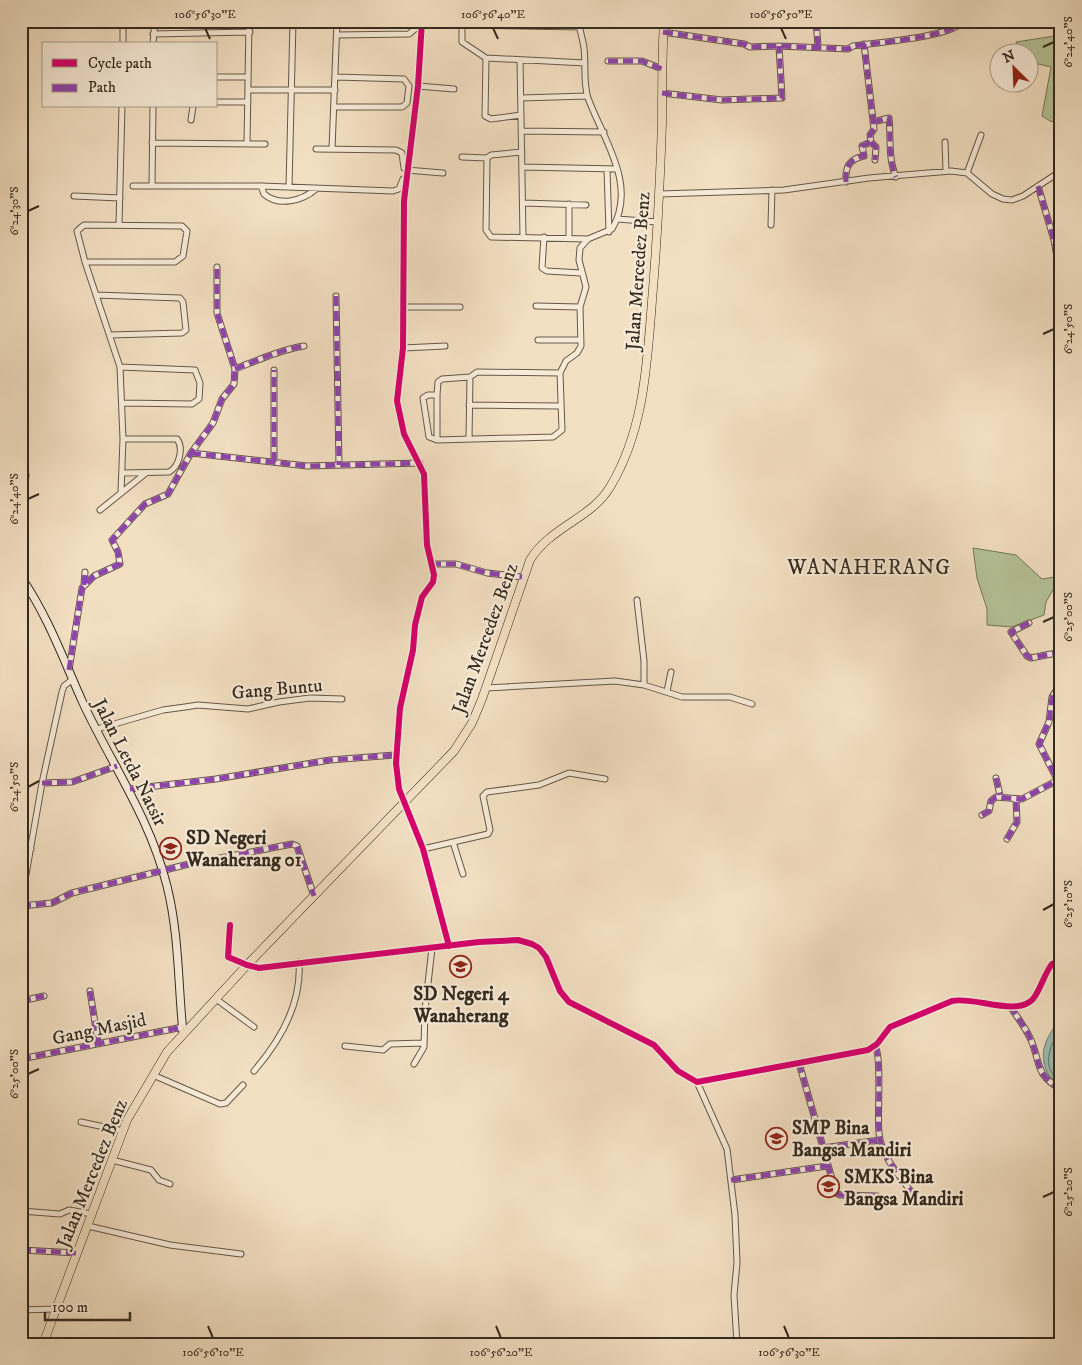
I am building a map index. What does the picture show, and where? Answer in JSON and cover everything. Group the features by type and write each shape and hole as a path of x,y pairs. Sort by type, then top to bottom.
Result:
{"main road":[{"name":"Jalan Mercedez Benz","path":"43,1344 123,1130 152,1075 183,1030 216,999 404,805 460,742 472,723 486,688 522,577 530,560 544,541 604,495 613,482 634,436 642,403 649,345 658,222 664,21"}],"street":[{"path":"122,21 123,42"},
{"path":"153,42 155,21"},
{"path":"247,144 249,21"},
{"path":"288,187 293,21"},
{"path":"332,149 337,21"},
{"path":"337,36 410,34 416,28 416,21"},
{"path":"422,21 418,86 406,170 403,348 396,401 398,418 404,434 420,463 425,482 425,526 434,578 422,597 415,625 413,650 400,708 396,755 397,780 404,805 423,849 449,946"},
{"path":"816,21 818,46"},
{"path":"663,32 744,44 750,47 818,46 848,49 864,44 927,35 955,28 963,21"},
{"path":"487,158 487,232 491,237 588,239 609,232 617,219 622,194 617,169 604,132 587,96 585,63 579,24 462,23 462,42 486,58 585,63"},
{"path":"154,34 250,32"},
{"path":"864,44 873,122 871,142 876,148 874,160"},
{"path":"662,93 722,100 780,99 784,96 779,46"},
{"path":"486,58 485,116 491,119 521,115"},
{"path":"520,60 523,237"},
{"path":"608,61 642,61 662,70"},
{"path":"218,77 248,77"},
{"path":"334,107 402,107 407,103 409,86 404,79 336,77"},
{"path":"418,86 454,89"},
{"path":"248,90 335,90"},
{"path":"521,98 587,96"},
{"path":"218,102 248,102"},
{"path":"119,224 122,108"},
{"path":"152,186 153,108"},
{"path":"192,120 193,108"},
{"path":"873,122 889,118 892,145 890,164 896,177"},
{"path":"521,131 604,132"},
{"path":"967,173 980,136"},
{"path":"846,182 848,165 854,158 864,156 862,146 871,142"},
{"path":"945,142 946,171"},
{"path":"152,143 265,144"},
{"path":"133,186 260,186 394,191 399,188 403,181 404,167 400,151 316,150"},
{"path":"462,157 487,158 491,155 522,152"},
{"path":"522,167 617,169"},
{"path":"607,169 609,232"},
{"path":"406,170 443,173"},
{"path":"659,194 772,190 946,171 967,173 988,191 1002,199 1018,199 1061,171"},
{"path":"1055,175 1061,177"},
{"path":"260,186 264,194 276,200 303,199 316,189"},
{"path":"1038,186 1054,240 1061,280"},
{"path":"771,226 772,190"},
{"path":"74,196 120,198"},
{"path":"522,203 586,205"},
{"path":"569,204 569,238"},
{"path":"617,219 658,222"},
{"path":"84,262 175,262 183,256 188,236 187,231 182,226 119,224 84,225 78,229 78,241 84,262 120,367 123,439 121,492"},
{"path":"544,237 541,267 543,269 581,273"},
{"path":"437,395 425,396 422,404 429,437 437,440 553,437 562,430 560,373 569,358 580,349 580,307 586,287 585,277 581,273 579,254 582,245 588,239"},
{"path":"84,585 94,576 120,564 112,540 145,504 168,494 191,453 210,429 222,399 234,384 235,369 217,312 217,267"},
{"path":"96,294 180,298 183,302 186,330 182,333 110,335"},
{"path":"336,296 339,465"},
{"path":"536,306 580,307"},
{"path":"403,307 460,307"},
{"path":"538,340 580,340"},
{"path":"235,369 261,360 282,349 304,346"},
{"path":"403,348 445,346"},
{"path":"120,367 195,370 200,383 199,399 192,404 122,403"},
{"path":"274,370 274,462"},
{"path":"437,440 438,382 442,379 470,377 477,372 560,373"},
{"path":"469,439 470,377"},
{"path":"470,405 560,406"},
{"path":"122,473 172,470 180,453 179,441 123,439"},
{"path":"191,453 307,466 420,463"},
{"path":"21,458 25,475 21,499"},
{"path":"100,510 146,473"},
{"path":"431,564 456,564 487,573 522,577"},
{"path":"69,670 85,572"},
{"name":"Jalan Letda Natsir","path":"21,578 34,598 97,729 130,789 153,840 163,871 176,940 183,1030"},
{"path":"637,600 644,662 644,685"},
{"path":"1029,623 1011,632 1027,656 1031,658 1061,652"},
{"path":"667,691 671,672"},
{"path":"73,679 64,686 42,783 21,904 52,903 72,892 205,860 295,844 314,896"},
{"path":"486,688 610,681 644,685 690,698 730,697 752,704"},
{"path":"1061,683 1052,697 1049,722 1040,742 1061,787"},
{"name":"Gang Buntu","path":"97,729 163,710 198,705 248,709 310,698 342,699"},
{"path":"130,789 216,779 330,760 396,755"},
{"path":"42,783 72,782 117,766"},
{"path":"423,849 489,832 483,796 486,792 539,785 569,774 605,779"},
{"path":"996,778 1000,795"},
{"path":"982,815 989,811 993,798 1000,795 1016,799 1030,796 1058,780"},
{"path":"1007,839 1016,827 1016,799"},
{"path":"453,842 463,874"},
{"path":"21,850 31,849"},
{"path":"230,924 227,956 259,968 512,940 532,944 544,953 560,991 569,1002 654,1045 678,1071 697,1082 727,1149 736,1245 734,1295 737,1344"},
{"path":"414,1064 424,1050 425,1010 432,948"},
{"path":"697,1082 874,1047 890,1027 952,1001 962,1000 1020,1006 1031,1001 1048,968 1061,960"},
{"path":"254,1071 281,1036 298,987 300,962"},
{"path":"90,991 98,1042"},
{"path":"21,1000 44,996"},
{"path":"216,999 254,1027"},
{"path":"1010,1006 1031,1040 1043,1076 1049,1083 1061,1089"},
{"name":"Gang Masjid","path":"21,1059 98,1042 183,1030"},
{"path":"346,1046 383,1050 390,1044 424,1043"},
{"path":"874,1047 879,1057 877,1100 880,1140 886,1155 912,1193"},
{"path":"800,1063 827,1166 838,1195 877,1196"},
{"path":"152,1075 220,1104 226,1103 243,1085"},
{"path":"81,1122 123,1130"},
{"path":"822,1148 880,1140"},
{"path":"112,1160 152,1170 159,1180 170,1184"},
{"path":"731,1180 827,1166"},
{"path":"21,1211 60,1214 72,1210 92,1214"},
{"path":"88,1226 170,1245 241,1254"},
{"path":"21,1250 77,1253"},
{"path":"21,1310 55,1309"}],"green space":[{"path":"1061,35 1061,115 1052,122 1042,116 1051,67 1040,64 1040,42 1016,42"},
{"path":"973,548 1016,555 1042,579 1061,576 1046,602 1044,615 1012,627 987,625 987,609 977,578"}],"water":[{"path":"1061,1017 1061,1085 1051,1079 1043,1056 1048,1038"}],"marked path":[{"path":"816,21 818,46"},
{"path":"663,32 744,44 750,47 779,46 848,49 853,46 930,35 957,27 963,21"},
{"path":"846,182 846,172 849,164 855,159 864,156 862,146 871,142 870,135 874,129 864,44"},
{"path":"662,93 722,100 782,98 779,46"},
{"path":"608,61 642,61 662,69"},
{"path":"873,122 889,118 891,156 896,177"},
{"path":"871,142 876,147 875,160"},
{"path":"1038,186 1054,240 1061,280"},
{"path":"69,670 82,588 94,576 120,564 118,552 112,540 145,504 168,494 191,453 213,423 222,399 234,384 235,369 217,313 217,267"},
{"path":"336,296 339,465"},
{"path":"235,369 278,353 304,346"},
{"path":"274,370 274,462"},
{"path":"191,453 307,466 420,463"},
{"path":"431,564 456,564 487,573 522,577"},
{"path":"84,585 85,572"},
{"path":"1029,623 1011,632 1027,656 1031,658 1061,652"},
{"path":"1061,683 1052,697 1049,722 1039,744 1061,787"},
{"path":"130,789 216,779 330,760 395,755"},
{"path":"42,783 72,782 117,766"},
{"path":"996,778 1000,795"},
{"path":"982,815 989,811 991,801 996,797 1022,799 1058,780"},
{"path":"1007,839 1017,822 1016,799"},
{"path":"21,906 52,903 72,893 189,864 292,844 297,846 314,896"},
{"path":"90,991 98,1042"},
{"path":"21,1001 44,996"},
{"path":"1010,1006 1029,1036 1043,1074 1061,1089"},
{"path":"21,1059 183,1027"},
{"path":"875,1047 878,1061 880,1141 891,1165 912,1193"},
{"path":"799,1063 836,1193 840,1195 877,1196"},
{"path":"823,1148 880,1140"},
{"path":"731,1180 827,1166"},
{"path":"21,1250 77,1253"}],"cycle path":[{"path":"422,21 418,86 404,201 403,348 397,401 404,434 424,474 427,545 434,575 433,582 422,597 415,625 413,650 400,708 396,763 399,789 423,849 449,946"},
{"path":"230,925 228,957 259,968 479,942 518,940 532,944 539,948 546,957 560,991 569,1002 654,1045 678,1071 697,1082 868,1050 877,1044 890,1027 952,1001 972,1001 1006,1006 1026,1004 1036,995 1052,964 1061,960"}],"place":[{"name":"SD Negeri Wanaherang 01","path":"170,848"},
{"name":"SD Negeri 4 Wanaherang","path":"461,967"},
{"name":"SMP Bina Bangsa Mandiri","path":"776,1138"},
{"name":"SMKS Bina Bangsa Mandiri","path":"828,1187"}],"district":[{"name":"WANAHERANG","path":"869,567"}]}
